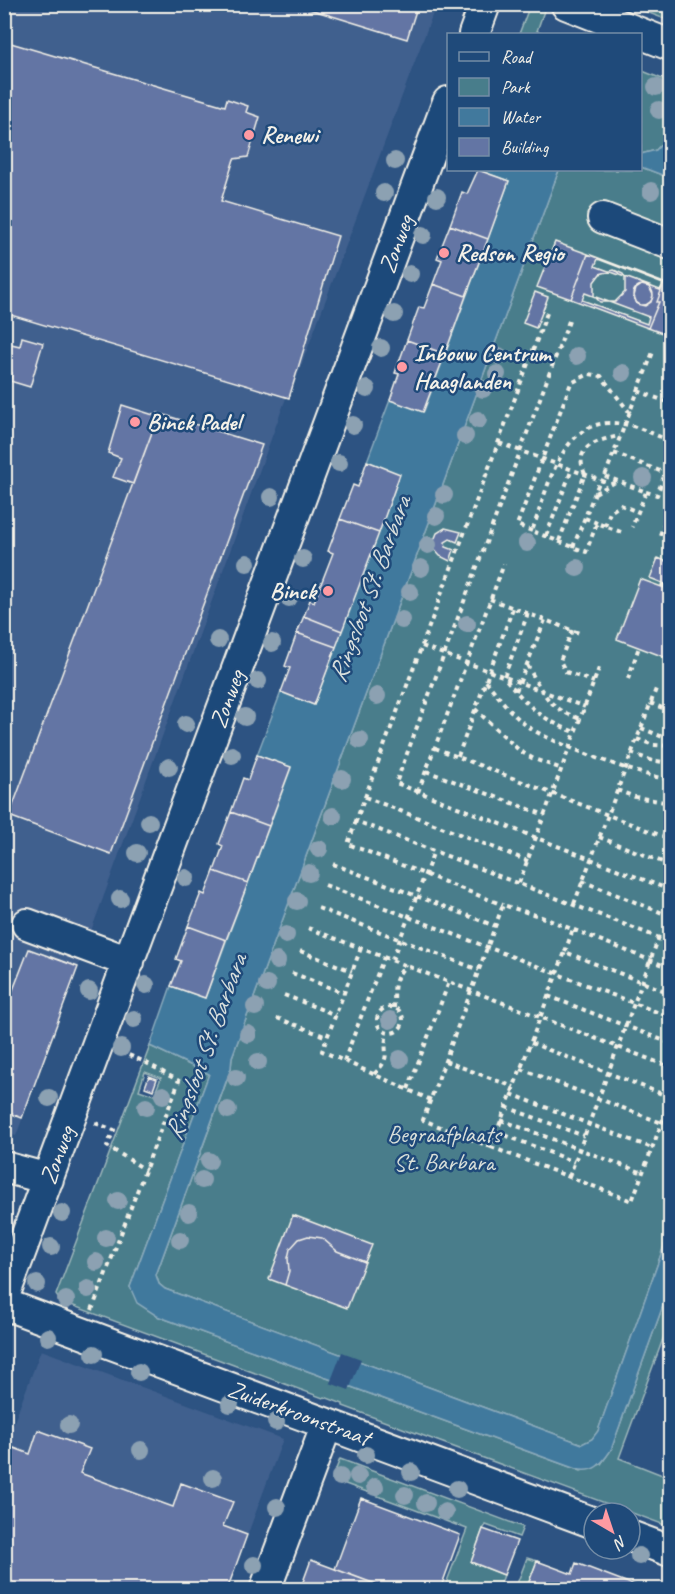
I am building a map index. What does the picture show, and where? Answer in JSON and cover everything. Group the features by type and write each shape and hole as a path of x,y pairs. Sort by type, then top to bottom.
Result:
{"street":[{"path":"474,33 484,4"},
{"path":"566,4 640,33"},
{"path":"642,34 670,45"},
{"name":"Zonweg","path":"4,1296 447,105"},
{"path":"603,218 670,244"},
{"path":"27,924 129,962"},
{"path":"4,1167 48,1179"},
{"name":"Zuiderkroonstraat","path":"4,1304 582,1518"},
{"path":"266,1590 327,1424"},
{"path":"642,1540 670,1551"}],"path":[{"path":"548,313 348,844 670,968"},
{"path":"569,321 396,783 670,890"},
{"path":"499,443 603,481 653,352"},
{"path":"597,523 586,552 517,525 569,385 574,380 589,374 601,376 630,413"},
{"path":"638,391 670,403"},
{"path":"532,531 557,464 569,443 581,432 601,425 626,424 670,441"},
{"path":"559,541 585,474 580,458 585,449 598,442 621,436"},
{"path":"614,453 665,473"},
{"path":"605,476 657,495 670,460"},
{"path":"546,536 572,469"},
{"path":"573,547 600,480"},
{"path":"595,493 618,481"},
{"path":"633,527 646,492"},
{"path":"605,526 610,512 621,505 638,512"},
{"path":"660,535 670,508"},
{"path":"585,518 621,532"},
{"path":"418,792 504,564"},
{"path":"490,599 579,633"},
{"path":"458,756 513,608"},
{"path":"504,677 528,613"},
{"path":"516,691 545,620"},
{"path":"572,630 560,661 566,672 594,682"},
{"path":"422,646 585,707"},
{"path":"628,679 639,647"},
{"path":"527,665 547,699 556,708 580,719"},
{"path":"519,883 599,669"},
{"path":"504,677 543,718 575,732"},
{"path":"486,681 526,726 548,738 655,777 670,779"},
{"path":"574,904 656,689"},
{"path":"650,703 670,711"},
{"path":"476,709 520,751 534,759 562,769"},
{"path":"640,728 670,740"},
{"path":"637,739 653,745 670,746"},
{"path":"435,748 670,839"},
{"path":"631,753 658,762 670,763"},
{"path":"426,771 545,815"},
{"path":"617,790 650,800 670,803"},
{"path":"365,797 528,861"},
{"path":"356,821 670,942"},
{"path":"599,837 670,865"},
{"path":"393,960 434,851"},
{"path":"333,864 495,926"},
{"path":"582,881 670,916"},
{"path":"325,885 670,1017"},
{"path":"503,905 423,1120 632,1201 670,1099 531,1042"},
{"path":"318,908 479,970"},
{"path":"308,928 670,1067"},
{"path":"491,1147 573,929"},
{"path":"569,1177 659,937"},
{"path":"361,948 322,1051 431,1100"},
{"path":"300,951 352,971"},
{"path":"565,952 670,993"},
{"path":"344,1061 384,957"},
{"path":"387,1033 398,1030 403,1023 402,1015 394,1008 393,985 398,974 406,965"},
{"path":"292,973 344,993"},
{"path":"408,1089 449,982"},
{"path":"284,995 336,1015"},
{"path":"548,996 670,1043"},
{"path":"387,1033 380,1027 379,1015 385,1009 394,1008"},
{"path":"277,1018 327,1037"},
{"path":"374,1074 386,1059 387,1033"},
{"path":"84,1333 179,1081 143,1061"},
{"path":"445,1061 514,1087"},
{"path":"521,1069 662,1123"},
{"path":"511,1094 652,1148"},
{"path":"506,1107 584,1136"},
{"path":"72,1114 114,1130 107,1146 146,1170"},
{"path":"501,1120 642,1173"},
{"path":"497,1132 574,1162"}],"shaded area":[{"path":"4,5 436,5 289,398 286,398 16,1136 4,1132"},
{"path":"41,1350 283,1439 227,1590 5,1589 4,1449"}],"green space":[{"path":"530,5 545,8 537,31 543,33 519,33"},
{"path":"628,5 670,5 670,21"},
{"path":"642,71 670,82 670,135 656,150 642,154"},
{"name":"Begraafplaats St. Barbara","path":"642,167 670,178 670,1229 598,1431 592,1439 582,1444 165,1289 159,1284 156,1275 231,1069 232,1057 559,171 642,171"},
{"path":"150,1046 209,1074 130,1287 157,1316 581,1471 601,1464 611,1450 670,1286 670,1320 619,1458 670,1478 670,1527 642,1517 642,1501 600,1501 343,1406 325,1397 60,1301 56,1295","holes":["145,1072 161,1078 154,1095 139,1090"]},
{"path":"340,1459 523,1527 519,1537 486,1525 483,1529 471,1562 504,1575 499,1589 444,1589 467,1529 332,1479"},
{"path":"527,1558 537,1561 526,1589 515,1589"}],"water":[{"path":"670,135 670,178 642,167 642,154 656,150"},
{"name":"Ringsloot St. Barbara","path":"481,171 559,171 232,1057 231,1068 156,1275 159,1284 165,1289 582,1444 592,1439 598,1431 670,1229 670,1286 611,1450 596,1467 587,1470 576,1469 157,1316 137,1303 130,1287 209,1074 150,1046 171,986 205,998 291,768 257,755 281,692 314,705 400,475 367,461 390,400 424,411 509,181"}],"pier":[{"path":"342,1352 361,1359 349,1390 330,1383"}],"building":[{"path":"293,4 418,4 407,39"},
{"path":"4,41 225,106 227,99 248,106 246,112 260,117 248,157 234,159 221,201 338,236 289,398 4,313"},
{"path":"478,171 509,181 488,239 450,225 462,192 467,194"},
{"path":"450,225 488,239 466,296 433,284 442,260 437,258"},
{"path":"555,242 588,254 571,299 537,287"},
{"path":"588,254 664,283 648,328 571,299","holes":["598,259 663,284 660,290 595,266","642,285 649,287 653,295 651,302 645,306 637,304 634,296 636,289","585,293 649,317 647,324 582,300"]},
{"path":"614,270 623,274 625,278 625,292 615,302 600,302 594,296 594,282 600,274"},
{"path":"664,283 670,285 668,335 648,328"},
{"path":"433,284 466,296 445,354 407,340 419,307 424,308"},
{"path":"643,285 650,288 653,295 650,302 643,305 636,302 633,295 636,288"},
{"path":"535,292 548,297 536,328 523,323"},
{"path":"22,337 43,343 30,387 10,381 12,373 4,371 11,344 20,346"},
{"path":"407,340 445,354 423,412 390,400 399,374 395,373"},
{"path":"122,405 166,419 162,430 154,427 133,484 113,477 121,458 108,453"},
{"path":"158,413 262,445 111,854 9,816 154,427 162,430 166,419 157,416"},
{"path":"367,461 400,474 379,533 340,519 353,485 358,487"},
{"path":"340,519 379,533 342,631 304,616 310,600 314,602 333,553 328,551"},
{"path":"445,528 461,532 457,542 450,539 445,542 446,547 454,550 450,561 440,556 433,548 437,533"},
{"path":"658,558 670,563 670,586 650,578"},
{"path":"640,579 670,590 670,650 667,658 617,639"},
{"path":"304,616 342,631 336,647 297,633"},
{"path":"297,633 336,647 314,705 281,692 290,668 285,666"},
{"path":"257,755 291,767 269,826 231,812 243,778 248,780"},
{"path":"231,812 269,826 248,883 214,871 223,846 219,844"},
{"path":"214,871 248,883 226,940 188,926 201,893 205,895"},
{"path":"188,926 226,940 205,998 171,986 181,961 176,959"},
{"path":"29,949 78,967 22,1118 4,1111 4,1013"},
{"path":"149,1076 157,1079 153,1090 145,1087"},
{"path":"293,1215 372,1245 365,1262 337,1251 322,1238 308,1236 299,1239 290,1249 289,1271 285,1285 269,1279"},
{"path":"308,1236 322,1238 337,1251 365,1262 347,1308 285,1285 289,1271 290,1249 299,1239"},
{"path":"38,1430 90,1449 80,1473 88,1476 173,1507 181,1483 233,1502 223,1526 247,1535 227,1590 4,1590 4,1449 6,1445 30,1454"},
{"path":"361,1498 460,1535 440,1590 391,1590 335,1569"},
{"path":"483,1529 517,1541 504,1575 471,1562"},
{"path":"311,1560 362,1579 391,1590 300,1590"},
{"path":"537,1561 572,1574 576,1563 647,1590 526,1590"}],"place":[{"name":"Renewi","path":"249,135"},
{"name":"Redson Regio","path":"444,253"},
{"name":"Inbouw Centrum Haaglanden","path":"402,367"},
{"name":"Binck Padel","path":"135,422"},
{"name":"Binck","path":"328,591"}]}
